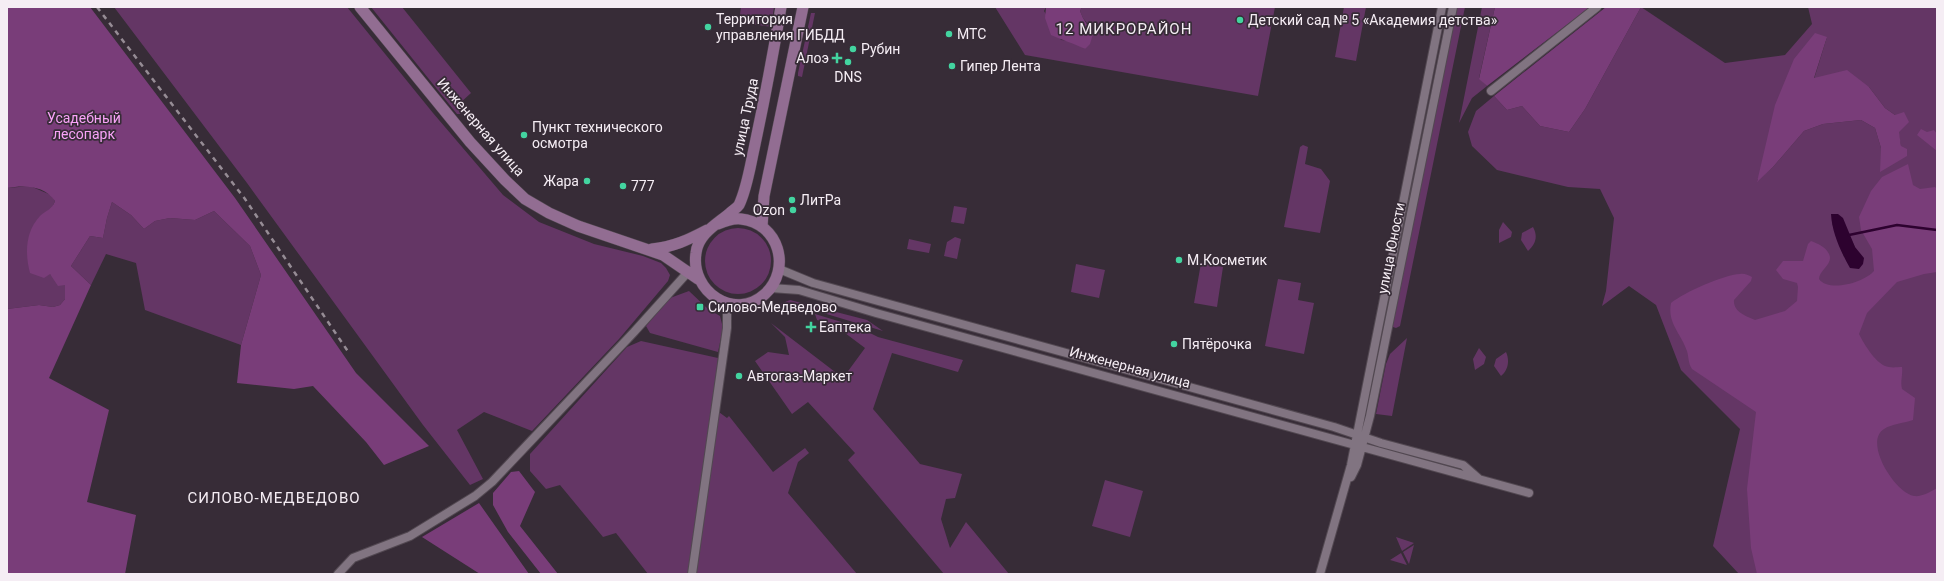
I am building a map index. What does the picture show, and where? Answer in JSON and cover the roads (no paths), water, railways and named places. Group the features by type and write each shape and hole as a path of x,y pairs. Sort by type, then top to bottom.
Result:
{"main road":[{"name":"Инженерная улица","path":"360,7 470,142 505,180 525,198 549,214 578,226 663,255 689,271 698,279 709,293 727,303"},
{"name":"улица Труда","path":"714,226 738,206 746,185 766,91 781,7"},
{"path":"762,227 764,196 803,7"},
{"name":"Инженерная улица","path":"649,249 665,248 684,242 729,220 740,219 752,221 762,227 775,241 779,255 779,269 771,288"},
{"path":"698,279 695,265 696,251 701,238 714,226"},
{"path":"727,303 745,303 755,300 771,288"}],"street":[{"name":"улица Юности","path":"1358,446 1356,434 1442,7"},
{"name":"улица Юности","path":"1320,574 1358,446 1365,437 1372,408 1453,7"},
{"path":"1491,91 1597,7"},
{"name":"Инженерная улица","path":"779,269 809,282 1273,409 1463,465 1480,480"},
{"path":"338,574 353,558 410,536 475,496 495,480 689,271"},
{"name":"Инженерная улица","path":"771,288 799,290 884,315 1529,493"},
{"path":"692,574 727,328 727,303"}],"waterway":[{"path":"1849,235 1897,225 1937,230"}],"railway":[{"path":"97,7 245,199 349,353"}],"place":[{"name":"Детский сад № 5 «Академия детства»","path":"1240,20"},
{"name":"Территория управления ГИБДД","path":"708,27"},
{"name":"МТС","path":"949,34"},
{"name":"Рубин","path":"853,49"},
{"name":"Алоэ","path":"837,58"},
{"name":"DNS","path":"848,62"},
{"name":"Гипер Лента","path":"952,66"},
{"name":"Пункт технического осмотра","path":"524,135"},
{"name":"Жара","path":"587,181"},
{"name":"777","path":"623,186"},
{"name":"ЛитРа","path":"792,200"},
{"name":"Ozon","path":"793,210"},
{"name":"М.Косметик","path":"1179,260"},
{"name":"Силово-Медведово","path":"700,307"},
{"name":"Еаптека","path":"811,327"},
{"name":"Пятёрочка","path":"1174,344"},
{"name":"Автогаз-Маркет","path":"739,376"}],"district":[{"name":"12 МИКРОРАЙОН","path":"1124,29"},
{"name":"СИЛОВО-МЕДВЕДОВО","path":"274,498"}],"park label":[{"name":"Усадебный лесопарк","path":"84,126"}]}
